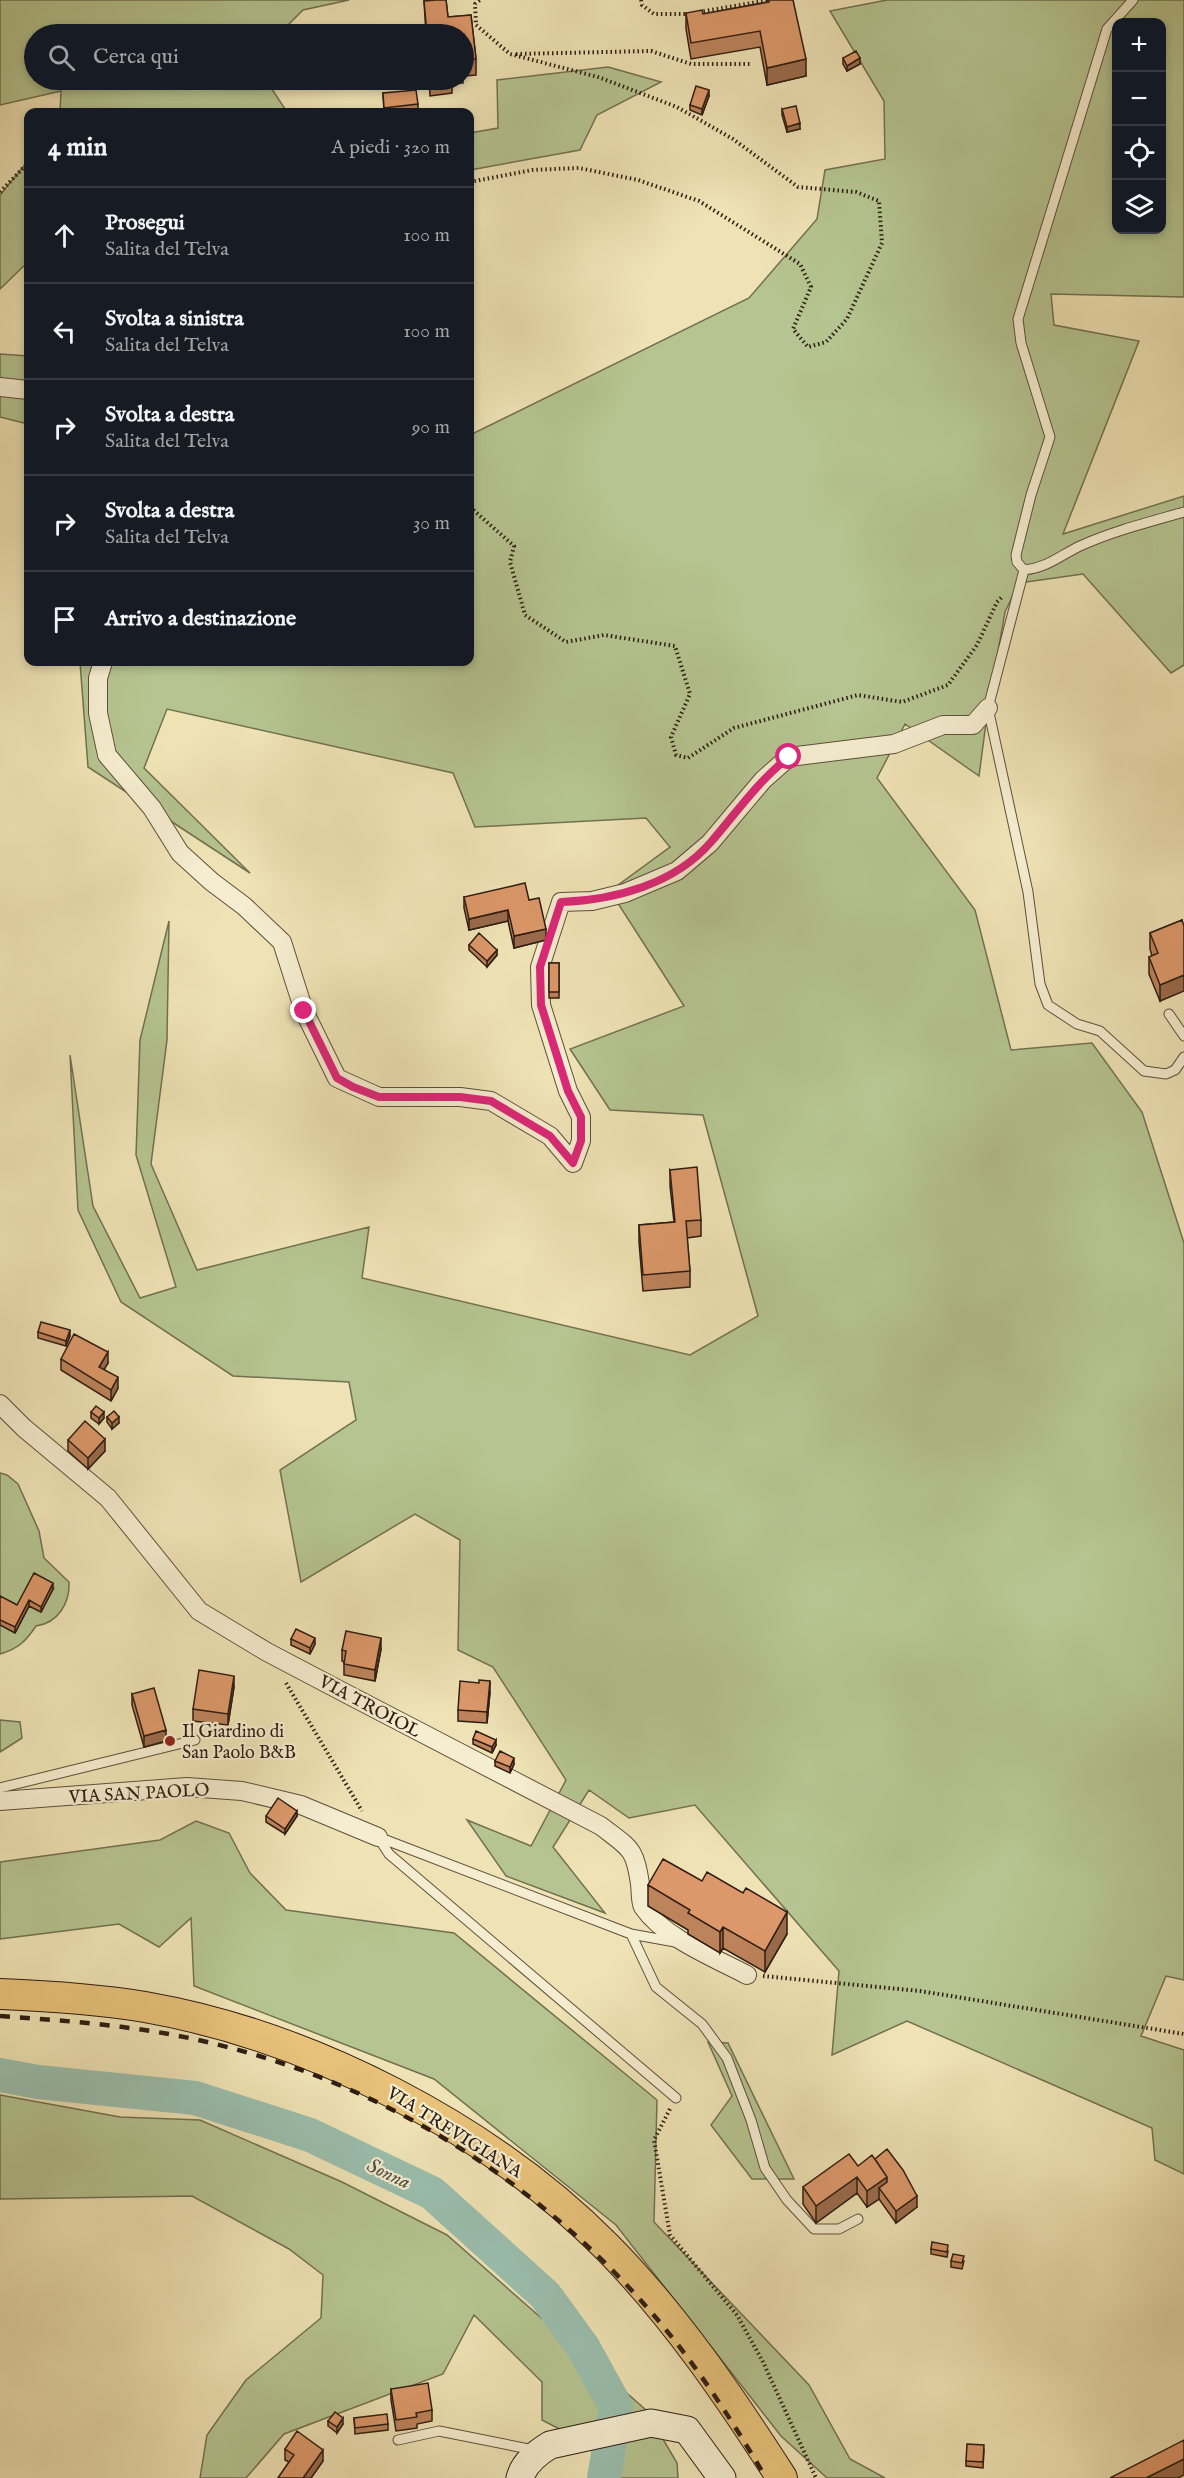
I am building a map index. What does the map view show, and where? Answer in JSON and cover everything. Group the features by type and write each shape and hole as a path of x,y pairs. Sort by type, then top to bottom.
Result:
{"main road":[{"name":"VIA TREVIGIANA","path":"0,1994 53,1996 146,2008 201,2020 283,2045 370,2081 454,2128 527,2176 567,2208 607,2247 643,2286 709,2369 782,2478"}],"street":[{"path":"0,387 24,390"},
{"path":"101,666 98,678 98,713 107,755 152,808 180,853 212,882 244,906 282,942 304,1011 337,1078 379,1097 460,1097 491,1101 550,1136 573,1163 581,1141 581,1117 568,1091 541,1005 540,967 561,902 592,901 625,893 677,871 710,843 763,780 789,757 894,744 943,725 973,725 988,708"},
{"name":"VIA TROIOL","path":"0,1404 24,1428 108,1498 199,1611 267,1652 601,1826 632,1851 638,1867 642,1905 673,1935 747,1975"},
{"name":"VIA SAN PAOLO","path":"0,1801 187,1787 242,1791 301,1805 378,1837"},
{"path":"520,2478 522,2468 545,2448 651,2422 687,2430 722,2478"}],"lane":[{"path":"1024,570 1017,562 1016,555 1031,495 1050,437 1021,343 1018,319 1107,29 1133,0"},
{"path":"1024,570 1043,567 1079,547 1184,512"},
{"path":"1024,570 988,708 1028,892 1040,984 1048,1005 1077,1024 1100,1031 1144,1071 1166,1074 1175,1070 1184,1057"},
{"path":"1168,1014 1184,1036"},
{"path":"0,1788 195,1740"},
{"path":"378,1837 631,1934 676,1942 681,1939"},
{"path":"378,1837 389,1854 676,2098"},
{"path":"631,1934 656,1987 702,2024 727,2058 751,2120 765,2168 787,2200 814,2229 839,2229 858,2219"},
{"path":"398,2440 439,2431 545,2448"}],"path":[{"path":"474,182 532,170 579,168 638,180 699,201 800,264 811,287 793,329 808,346 826,342 847,319 882,243 879,201 856,192 798,187 733,139 677,107 598,77 510,54 476,25 475,4 480,0"},
{"path":"641,0 642,5 654,14 688,14 769,0"},
{"path":"510,54 651,51 691,64 751,64"},
{"path":"0,192 24,167"},
{"path":"474,511 514,546 510,562 525,615 566,642 604,635 675,646 690,694 670,737 676,755 688,758 734,728 858,695 902,702 948,685 977,645 997,602 1024,570"},
{"path":"267,1652 378,1837"},
{"path":"747,1975 920,1991 1184,2034"},
{"path":"676,2098 654,2140 670,2235 737,2315 763,2362 816,2478"}],"green space":[{"path":"0,0 349,0 303,10 289,24 24,24 24,90 273,90 284,108 60,108 61,91 0,105"},
{"path":"887,0 1184,0 1184,297 1051,294 1054,325 1139,341 1063,534 1184,496 1184,665 1171,673 1083,574 1019,583 1005,612 979,776 905,724 877,778 975,910 1011,1050 1092,1043 1142,1112 1184,1243 1184,1980 1166,1976 1141,2036 1184,2050 1184,2174 1155,2160 1152,2128 907,2021 832,2055 839,1971 695,1805 629,1818 589,1790 553,1847 605,1913 506,1876 467,1820 531,1846 566,1780 493,1667 458,1650 460,1540 415,1514 301,1582 280,1470 356,1420 349,1382 233,1376 121,1302 78,1210 70,1055 93,1206 140,1298 176,1287 136,1155 140,1040 169,921 167,1040 151,1164 197,1270 369,1227 362,1278 690,1355 758,1316 703,1115 610,1110 570,1049 684,1006 610,891 670,847 646,818 475,827 453,773 167,709 144,768 250,873 88,767 80,666 474,666 474,433 749,298 817,219 825,170 885,159 884,101 830,11"},
{"path":"608,67 661,82 597,115 580,150 474,169 474,132 498,128 497,80"},
{"path":"24,166 24,266 0,289 0,195"},
{"path":"0,354 24,356 24,423 0,417"},
{"path":"0,1473 7,1475 18,1484 39,1531 44,1558 69,1582 69,1590 61,1611 51,1621 36,1626 17,1647 0,1654 0,1625 15,1633 29,1606 41,1612 53,1589 17,1611 0,1602"},
{"path":"0,1720 20,1722 22,1738 0,1752"},
{"path":"196,1821 229,1833 250,1873 286,1910 454,1933 657,2100 654,2222 809,2385 850,2459 885,2478 827,2478 781,2436 616,2225 434,2079 194,1986 191,1918 159,1947 119,1924 0,1939 0,1862 160,1840"},
{"path":"708,2042 728,2043 794,2179 752,2179 711,2125 732,2096"},
{"path":"0,2095 120,2117 200,2120 342,2182 447,2235 646,2410 677,2463 678,2478 619,2478 621,2461 542,2420 542,2382 474,2315 443,2374 284,2434 246,2478 200,2478 207,2435 246,2380 321,2318 323,2275 289,2249 192,2196 0,2199"}],"building":[{"path":"446,0 448,17 471,15 472,24 426,24 424,1"},
{"path":"769,0 793,0 806,59 767,68 760,31 691,43 686,13 702,10 703,14 769,2"},
{"path":"856,51 860,58 847,66 843,58"},
{"path":"696,86 709,90 702,109 690,105"},
{"path":"416,90 418,104 384,108 383,93"},
{"path":"796,106 800,123 787,127 782,109"},
{"path":"525,883 529,900 539,898 546,929 514,936 508,910 469,919 464,897"},
{"path":"1182,920 1184,975 1160,985 1149,957 1158,953 1150,933"},
{"path":"479,933 497,950 487,961 469,945"},
{"path":"549,963 559,963 559,992 549,992"},
{"path":"697,1167 701,1220 686,1221 690,1271 643,1275 639,1225 675,1222 670,1170"},
{"path":"41,1322 70,1330 66,1341 38,1332"},
{"path":"74,1334 108,1352 99,1367 118,1377 111,1390 61,1359"},
{"path":"96,1406 104,1412 99,1418 91,1412"},
{"path":"114,1411 119,1417 112,1423 107,1417"},
{"path":"85,1421 105,1439 88,1458 68,1440"},
{"path":"34,1573 53,1583 41,1607 29,1600 15,1627 0,1620 0,1596 17,1605"},
{"path":"296,1629 315,1638 310,1648 291,1639"},
{"path":"346,1631 381,1638 375,1670 344,1664 346,1651 342,1650"},
{"path":"199,1670 234,1676 228,1714 193,1709"},
{"path":"479,1680 490,1681 487,1712 458,1710 460,1681 479,1683"},
{"path":"154,1688 166,1730 144,1736 132,1694"},
{"path":"476,1731 496,1740 492,1747 473,1739"},
{"path":"500,1751 514,1758 510,1767 495,1761"},
{"path":"278,1798 297,1811 285,1829 266,1816"},
{"path":"663,1859 702,1881 707,1872 743,1893 746,1888 787,1912 765,1951 723,1927 720,1932 688,1913 690,1910 648,1885"},
{"path":"887,2149 903,2170 917,2196 896,2211 879,2188 887,2182 887,2177 875,2159"},
{"path":"849,2154 858,2166 872,2155 887,2177 867,2191 857,2177 816,2206 803,2187"},
{"path":"932,2242 948,2245 947,2252 931,2249"},
{"path":"953,2254 964,2256 962,2263 951,2261"},
{"path":"428,2383 432,2410 416,2413 417,2417 396,2420 391,2389"},
{"path":"335,2412 343,2418 337,2427 328,2421"},
{"path":"387,2414 388,2424 355,2428 354,2418"},
{"path":"297,2431 323,2450 303,2478 278,2478 294,2455 285,2449"},
{"path":"1184,2440 1184,2459 1146,2478 1110,2478"},
{"path":"967,2444 984,2445 983,2462 966,2461"}],"waterway":[{"name":"Sonna","path":"0,2075 38,2082 195,2098 310,2135 432,2193 545,2295 583,2347 616,2407 604,2478"}],"railway":[{"path":"0,2016 132,2028 211,2043 271,2060 330,2081 387,2107 442,2137 494,2171 544,2209 591,2250 635,2294 672,2337 705,2382 766,2478"}],"place":[{"name":"Il Giardino di San Paolo B&B","path":"170,1741"}],"route":[{"path":"304,1011 337,1078 379,1097 460,1097 491,1101 550,1136 573,1163 581,1141 581,1117 568,1091 541,1005 540,967 561,902 592,901 625,893 677,871 710,843 763,780 789,757"}]}
